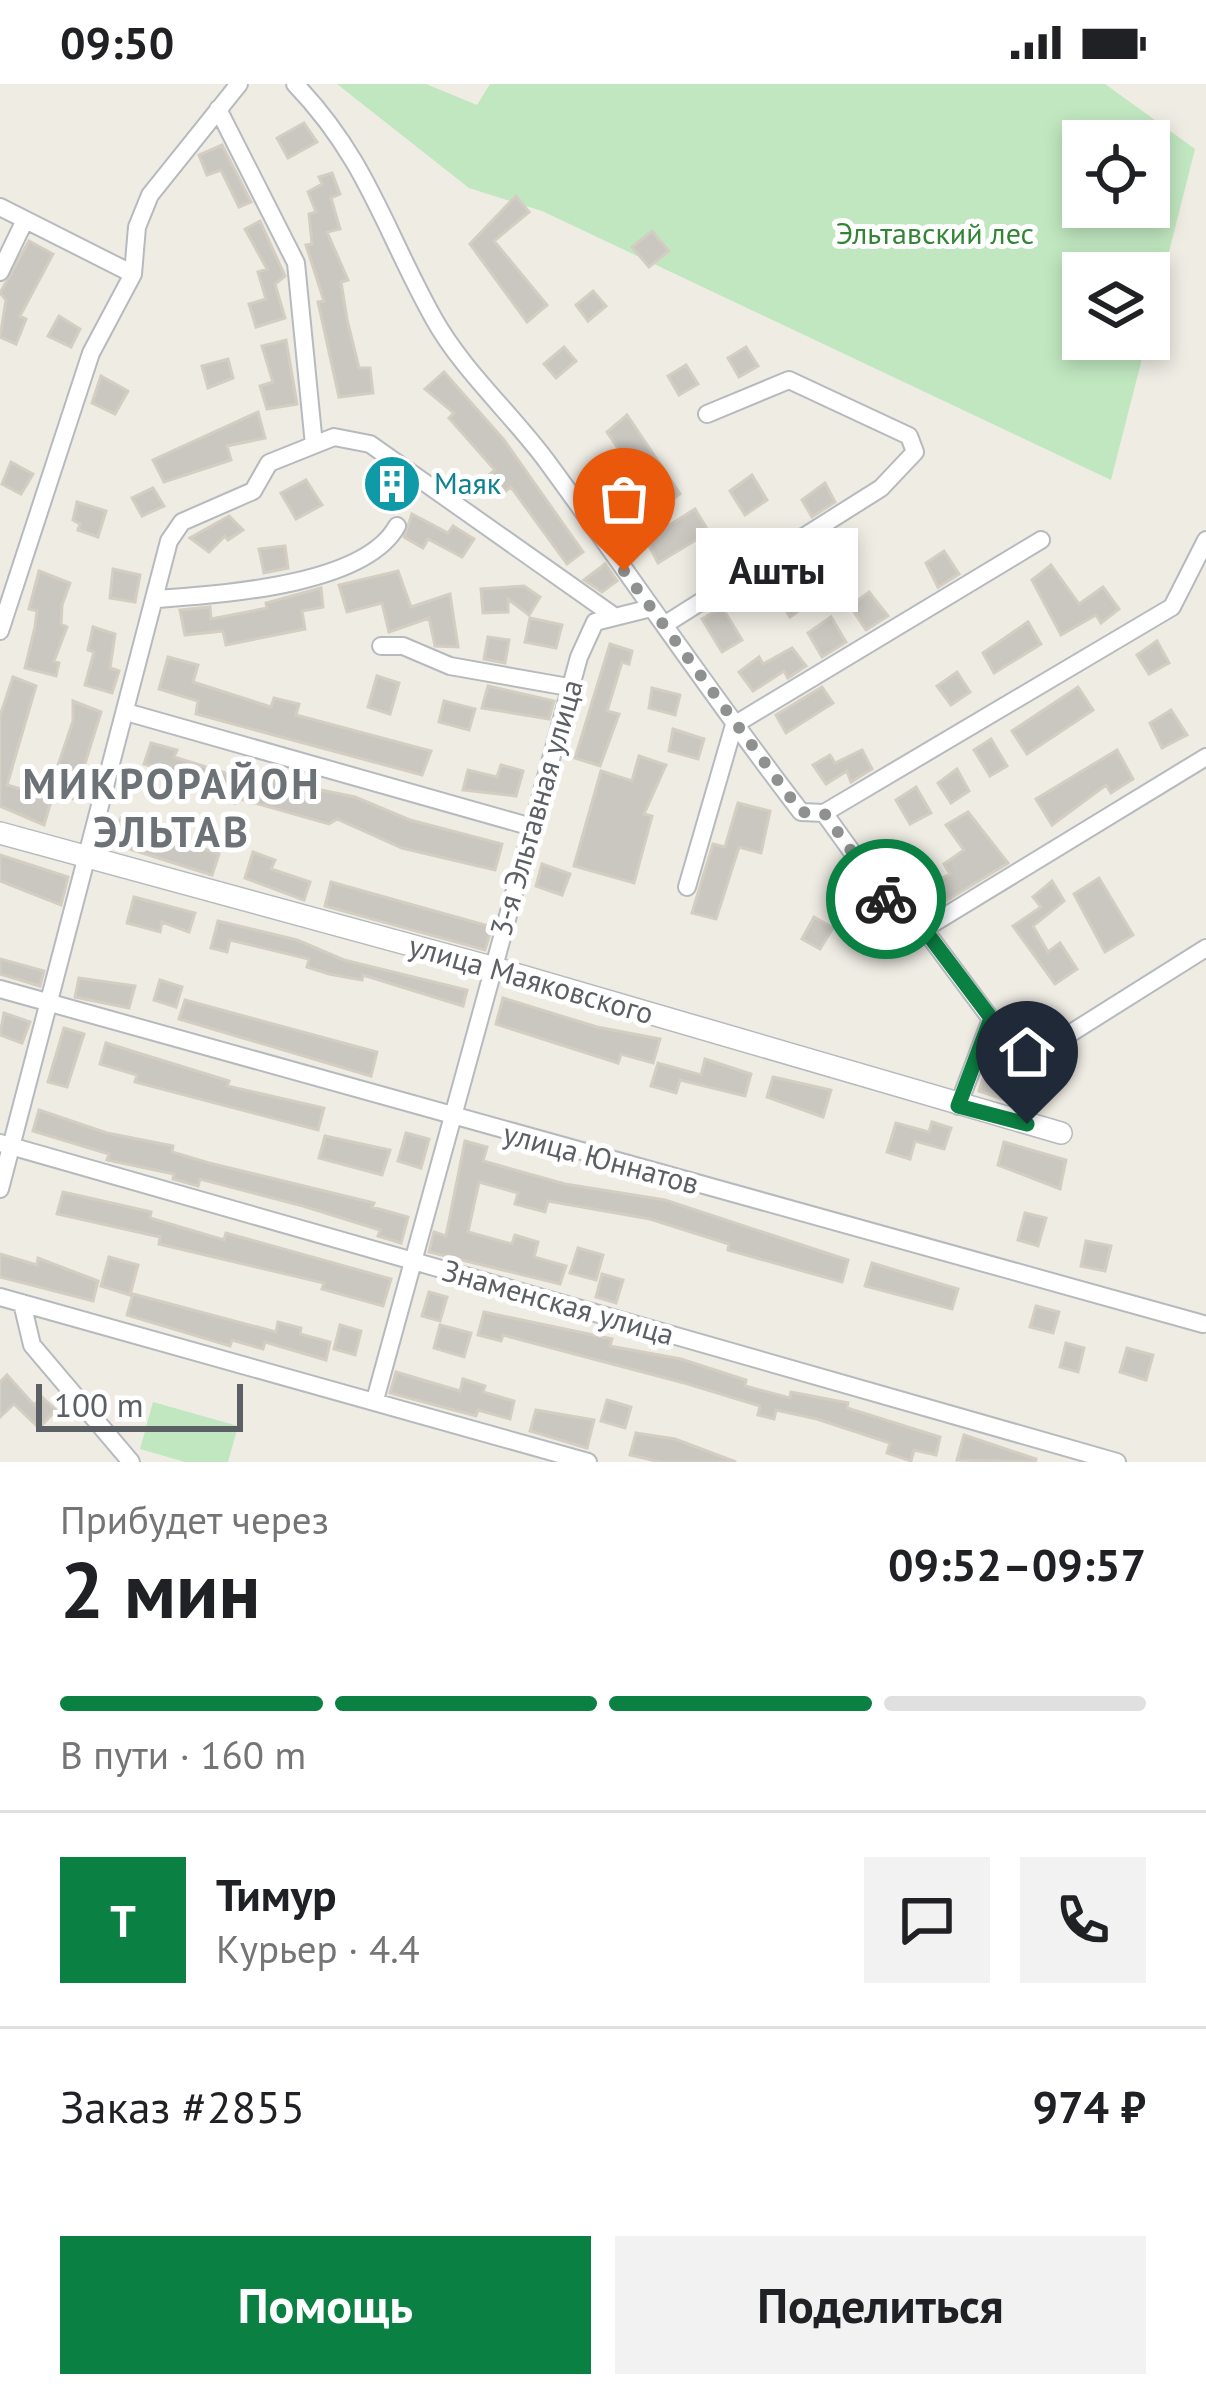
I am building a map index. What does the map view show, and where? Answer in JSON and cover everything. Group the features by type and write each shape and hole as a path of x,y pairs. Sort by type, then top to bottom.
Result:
{"street":[{"path":"0,631 92,353 133,274 137,227 150,195 239,84"},
{"path":"295,84 333,124 380,201 435,322 545,459 801,812 824,813 1172,607 1206,540"},
{"path":"218,109 296,263 314,445"},
{"path":"0,207 133,274"},
{"path":"0,272 25,220"},
{"path":"664,626 881,488 915,452 909,436 789,380 707,415"},
{"path":"0,1189 6,1145 49,1003 84,857 158,599 169,541 182,522 253,491 268,463 334,437 370,444 611,614 651,608"},
{"path":"158,599 324,574 363,562 397,526"},
{"path":"686,887 734,725 1041,540"},
{"name":"3-я Эльтавная улица","path":"375,1400 491,967 588,635 596,622 611,614"},
{"path":"381,646 403,646 451,666 574,688"},
{"path":"126,712 532,827"},
{"path":"924,929 1206,757"},
{"path":"824,813 896,913 924,929 991,1018 1039,1036 1070,1033 1206,948"},
{"name":"улица Маяковского","path":"0,833 491,967 1061,1133"},
{"name":"улица Юннатов","path":"0,989 1203,1324"},
{"path":"958,1106 991,1018"},
{"name":"Знаменская улица","path":"6,1145 1117,1462"},
{"path":"0,1297 588,1462"},
{"path":"22,1303 32,1345 131,1462"}],"green space":[{"name":"Эльтавский лес","path":"337,84 426,84 477,105 490,84 1105,84 1155,120 1062,120 1062,228 1170,228 1170,131 1195,149 1169,252 1062,252 1062,360 1142,360 1111,480 542,211 469,188"},
{"path":"153,1402 238,1426 228,1462 185,1462 140,1449"}],"building":[{"path":"304,123 317,142 288,158 277,138"},
{"path":"222,145 251,202 239,207 221,170 207,175 199,155"},
{"path":"332,173 340,194 331,198 340,229 327,232 348,280 341,282 347,319 359,368 370,368 373,393 339,397 318,302 324,301 306,245 312,244 309,214 316,212 308,192 322,184 319,177"},
{"path":"516,196 529,212 494,241 547,305 527,322 470,244"},
{"path":"260,221 285,276 275,284 285,318 256,327 249,304 266,299 258,272 267,269 245,229"},
{"path":"652,231 669,251 649,267 632,247"},
{"path":"29,241 53,254 20,316 26,319 16,344 0,337 6,300 0,293"},
{"path":"593,291 606,306 588,321 576,305"},
{"path":"59,316 80,329 71,347 48,336"},
{"path":"286,340 297,404 267,409 260,386 273,382 262,346"},
{"path":"564,347 576,361 556,378 544,364"},
{"path":"746,347 758,366 739,377 728,358"},
{"path":"228,359 233,378 208,388 202,366"},
{"path":"686,365 698,384 679,395 668,376"},
{"path":"444,372 504,440 583,552 567,564 511,487 503,493 490,474 495,470 449,418 454,413 425,389"},
{"path":"101,376 128,391 115,414 92,403"},
{"path":"258,412 265,438 227,446 231,460 164,482 153,460"},
{"path":"627,415 680,494 659,509 607,432"},
{"path":"11,462 33,474 21,494 2,484"},
{"name":"Маяк","path":"384,469 409,487 398,502 373,484"},
{"path":"752,475 767,500 745,515 730,491"},
{"path":"306,480 322,505 296,519 281,493"},
{"path":"825,483 835,502 812,517 802,500"},
{"path":"153,488 164,506 142,516 132,498"},
{"path":"77,502 106,511 98,537 78,530 80,524 73,520"},
{"path":"695,509 709,532 658,563 646,540"},
{"path":"412,514 448,533 453,526 474,539 462,557 428,539 423,548 404,537"},
{"path":"229,516 243,530 228,540 225,536 209,552 190,538"},
{"path":"285,546 288,568 264,573 259,549"},
{"path":"944,551 959,574 938,587 926,563"},
{"path":"831,555 846,576 790,617 777,595 816,574 813,569"},
{"path":"605,564 617,581 602,592 584,580"},
{"path":"1051,565 1079,604 1103,587 1119,609 1101,623 1096,615 1061,635 1032,580"},
{"path":"113,569 140,575 135,602 110,598"},
{"path":"39,571 70,583 62,605 61,624 67,627 54,661 59,663 56,676 25,668 37,611 29,609"},
{"path":"398,571 411,607 450,594 458,647 435,646 429,618 389,632 382,603 347,612 339,585"},
{"path":"524,586 540,597 529,615 508,599 508,612 483,613 481,589"},
{"path":"321,588 323,607 302,611 305,629 226,645 223,631 185,635 180,610 210,607 211,619 267,608 266,603"},
{"path":"869,592 888,616 866,630 850,606"},
{"path":"722,607 742,640 722,652 702,619"},
{"path":"831,617 846,642 822,657 808,633"},
{"path":"530,618 562,625 556,648 525,642"},
{"path":"1028,622 1041,644 994,673 983,653"},
{"path":"93,627 115,634 110,668 119,671 112,693 85,685 94,652 88,650"},
{"path":"488,637 509,640 505,663 484,659"},
{"path":"1157,641 1169,663 1149,674 1137,655"},
{"path":"610,644 632,651 629,664 622,662 607,711 619,714 600,766 575,758"},
{"path":"792,648 806,666 788,678 784,671 753,691 739,672 759,657 763,664"},
{"path":"168,657 198,665 193,682 271,707 274,698 299,704 296,715 431,751 422,775 196,714 198,701 159,689"},
{"path":"957,672 970,692 951,705 937,686"},
{"path":"377,676 399,683 390,714 368,707"},
{"path":"13,677 36,686 7,785 52,798 44,825 0,806 0,716"},
{"path":"488,686 554,701 549,719 482,708"},
{"path":"822,687 833,703 786,733 776,715"},
{"path":"1078,687 1093,710 1027,754 1012,731"},
{"path":"652,688 680,695 675,715 649,708"},
{"path":"73,701 101,712 74,799 49,792 73,721"},
{"path":"444,701 475,709 469,730 439,722"},
{"path":"1171,710 1187,735 1162,748 1150,723"},
{"path":"673,729 704,739 698,759 669,751"},
{"path":"991,739 1007,766 990,776 974,750"},
{"path":"151,743 177,750 174,757 248,780 252,767 272,780 355,797 410,820 502,844 495,870 402,848 337,819 329,824 237,798 235,803 175,782 177,774 144,764"},
{"path":"862,750 872,769 851,782 847,771 826,784 813,765 830,755 835,763"},
{"path":"1117,750 1133,779 1111,793 1106,785 1052,825 1036,799"},
{"path":"639,756 666,765 644,814 652,816 634,883 574,866 601,771 632,781"},
{"path":"501,765 523,771 516,796 463,790 468,770 497,777"},
{"path":"957,769 969,791 951,803 938,783"},
{"path":"916,787 931,813 910,824 896,800"},
{"path":"738,803 770,811 761,853 739,847 716,919 692,913 713,844 725,847"},
{"path":"968,812 1008,863 931,910 920,889 950,874 944,864 964,850 946,825"},
{"path":"121,818 182,836 181,841 219,854 212,875 114,844"},
{"path":"253,852 275,860 271,869 310,882 304,900 245,878"},
{"path":"0,855 68,877 61,905 0,881"},
{"path":"542,864 570,874 562,895 536,886"},
{"path":"1099,878 1133,935 1105,952 1074,894"},
{"path":"1052,881 1064,901 1033,926 1048,952 1060,943 1077,969 1055,984 1013,926 1041,907 1033,897"},
{"path":"331,882 492,927 485,950 325,906"},
{"path":"134,897 195,913 189,932 162,922 160,932 127,923"},
{"path":"814,917 833,928 820,949 802,939"},
{"path":"218,921 297,940 344,960 467,990 463,1006 363,975 362,980 329,974 307,967 309,959 230,940 227,952 211,948"},
{"path":"0,959 44,971 40,986 0,974"},
{"path":"79,978 135,986 129,1008 75,997"},
{"path":"160,980 182,987 176,1007 154,1000"},
{"path":"503,998 597,1027 660,1039 653,1063 621,1054 618,1063 496,1024"},
{"path":"185,1000 377,1052 371,1076 179,1019"},
{"path":"4,1013 30,1022 22,1043 0,1035"},
{"path":"64,1028 84,1034 67,1087 48,1082"},
{"path":"106,1043 229,1081 227,1086 324,1108 318,1130 135,1082 137,1075 100,1064"},
{"path":"705,1059 751,1074 745,1096 680,1080 676,1093 651,1086 658,1063 701,1075"},
{"path":"987,1066 1017,1075 1009,1101 979,1091"},
{"path":"773,1077 831,1090 823,1117 767,1097"},
{"path":"39,1110 107,1133 173,1146 172,1152 209,1163 374,1203 372,1207 408,1217 401,1243 378,1236 380,1230 303,1206 200,1179 198,1186 173,1179 174,1174 107,1160 109,1154 33,1131"},
{"path":"932,1122 951,1128 944,1149 915,1141 910,1159 887,1152 896,1123 929,1132"},
{"path":"406,1133 429,1139 421,1168 398,1161"},
{"path":"325,1136 390,1150 382,1175 319,1158"},
{"path":"465,1141 487,1147 483,1161 565,1184 665,1200 848,1260 842,1282 728,1250 729,1244 650,1219 548,1201 545,1212 515,1204 518,1193 479,1182 468,1232 512,1244 515,1235 538,1242 534,1257 566,1266 560,1284 429,1252 434,1232 446,1236"},
{"path":"1004,1142 1066,1160 1060,1189 998,1165"},
{"path":"63,1192 151,1212 150,1218 224,1240 226,1233 391,1279 383,1306 322,1289 324,1283 57,1214"},
{"path":"1025,1213 1046,1218 1038,1246 1018,1240"},
{"path":"1086,1241 1111,1246 1105,1271 1081,1266"},
{"path":"578,1248 603,1255 596,1280 570,1273"},
{"path":"0,1254 37,1265 38,1258 98,1281 93,1301 0,1277"},
{"path":"109,1257 138,1265 130,1295 101,1286"},
{"path":"872,1263 958,1289 952,1309 865,1286"},
{"path":"602,1274 623,1280 616,1303 596,1297"},
{"path":"429,1292 447,1297 440,1321 422,1316"},
{"path":"133,1294 276,1332 278,1322 301,1328 300,1334 330,1342 326,1360 265,1342 263,1349 232,1340 230,1346 127,1315"},
{"path":"1036,1306 1059,1312 1053,1333 1030,1327"},
{"path":"484,1312 612,1339 610,1346 681,1359 746,1380 745,1386 790,1398 791,1392 848,1403 847,1408 940,1437 936,1455 914,1450 911,1461 887,1453 890,1443 817,1419 776,1410 774,1419 758,1415 760,1406 688,1384 503,1335 501,1341 478,1335"},
{"path":"340,1325 361,1331 355,1355 334,1349"},
{"path":"440,1325 471,1333 464,1357 434,1348"},
{"path":"1066,1343 1084,1348 1078,1372 1060,1367"},
{"path":"1127,1348 1153,1355 1146,1380 1120,1372"},
{"path":"396,1372 460,1391 463,1379 485,1386 483,1392 514,1401 510,1419 478,1410 476,1416 390,1393"},
{"path":"7,1375 34,1405 42,1397 56,1410 39,1428 14,1404 0,1417 0,1382"},
{"path":"607,1400 631,1407 625,1428 601,1421"},
{"path":"536,1410 594,1420 587,1448 530,1431"},
{"path":"636,1433 675,1439 736,1462 660,1462 630,1455"},
{"path":"964,1435 1036,1459 1035,1462 957,1460"}],"way so far":[{"path":"624,571 801,812 824,813 886,899"}],"place":[{"name":"Маяк","path":"392,484"},
{"name":"Ашты","path":"624,571"}],"district":[{"name":"МИКРОРАЙОН ЭЛЬТАВ","path":"172,808"}],"route":[{"path":"886,899 896,913 924,929 991,1018 958,1106 1027,1124"}]}
